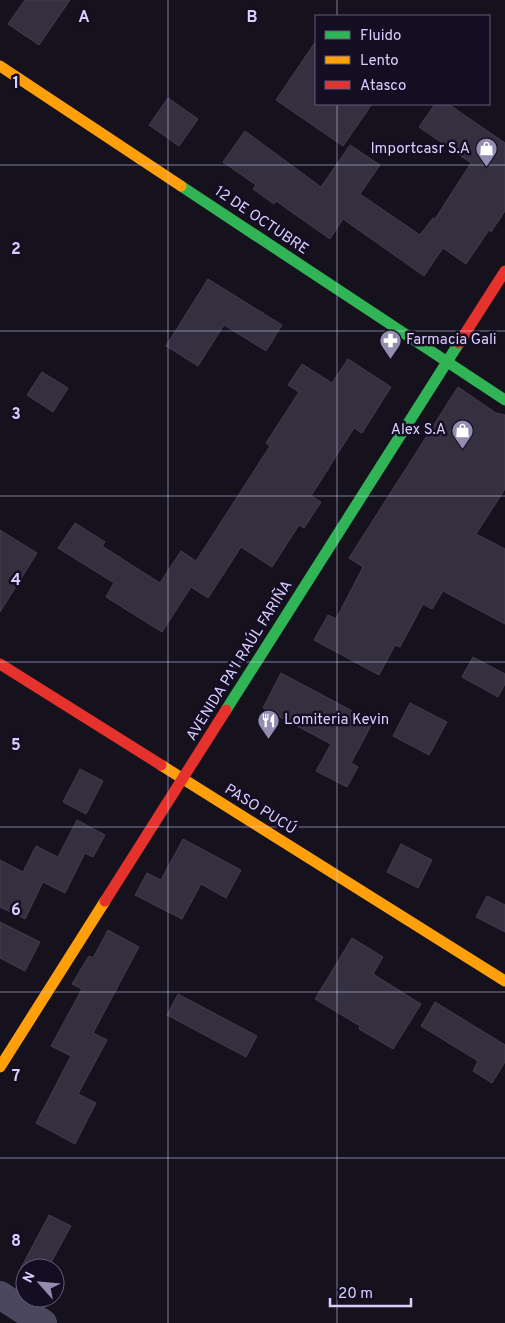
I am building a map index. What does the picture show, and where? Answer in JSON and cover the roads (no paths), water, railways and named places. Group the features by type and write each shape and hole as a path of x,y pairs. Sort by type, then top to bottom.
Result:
{"main road":[{"name":"12 DE OCTUBRE","path":"0,66 505,400"},
{"name":"AVENIDA PA'I RAÚL FARIÑA","path":"0,1067 505,271"},
{"name":"PASO PUCÚ","path":"0,664 505,981"}],"street":[{"path":"0,1295 43,1323"}],"place":[{"name":"Importcasr S.A","path":"486,168"},
{"name":"Farmacia Gali","path":"390,359"},
{"name":"Alex S.A","path":"462,449"},
{"name":"Lomiteria Kevin","path":"268,739"}]}
